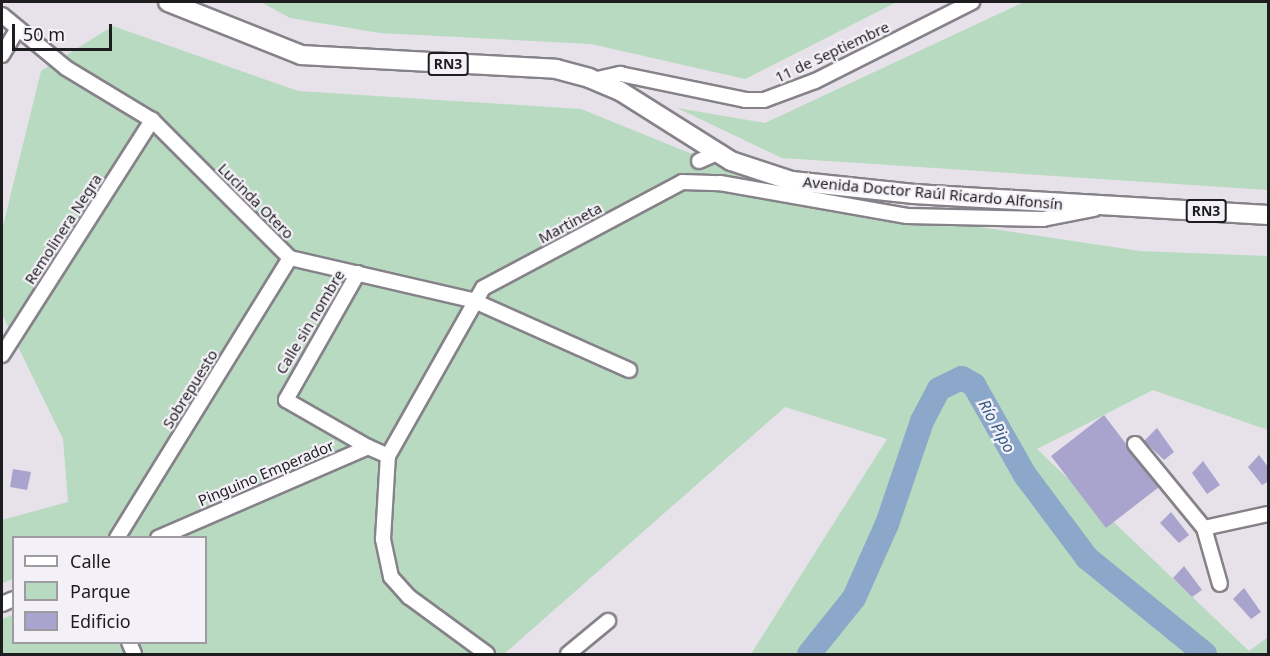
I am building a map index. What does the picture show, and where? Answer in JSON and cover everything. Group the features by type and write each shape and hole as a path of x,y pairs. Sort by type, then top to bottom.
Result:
{"main road":[{"name":"Avenida Doctor Raúl Ricardo Alfonsín","path":"168,2 301,55 556,69 620,91 717,153 792,181 1108,207 1269,215"}],"street":[{"name":"11 de Septiembre","path":"593,80 620,74 745,100 764,100 816,81 972,2"},
{"name":"Lucinda Otero","path":"2,15 17,30 66,68 153,120 290,258 472,300 628,370"},
{"path":"2,55 17,30"},
{"name":"Remolinera Negra","path":"2,355 153,120"},
{"path":"699,161 717,153"},
{"name":"Martineta","path":"487,654 409,597 392,577 383,539 388,456 472,300 483,288 682,182 720,183 907,216 1043,219 1108,207"},
{"name":"Sobrepuesto","path":"118,536 290,258"},
{"name":"Calle sin nombre","path":"358,273 286,400 368,447"},
{"path":"1135,444 1204,528 1220,584"},
{"path":"368,447 388,456"},
{"name":"Pinguino Emperador","path":"160,536 368,447"},
{"path":"1204,528 1269,514"},
{"path":"568,654 608,621"}],"green space":[{"path":"261,2 897,2 745,79 591,44 380,33 290,18"},
{"path":"1024,2 1268,2 1268,190 782,158 677,108 765,123"},
{"path":"113,26 298,91 581,109 811,202 1140,251 1268,256 1268,430 1153,390 1037,449 1249,651 1268,637 1268,654 751,654 887,439 785,407 504,654 2,654 2,619 12,615 12,644 207,644 207,536 12,536 12,579 2,583 2,520 68,502 63,439 2,314 2,230 41,71"}],"building":[{"path":"1104,415 1159,487 1106,528 1051,456"},
{"path":"1157,428 1174,452 1164,460 1144,441"},
{"path":"1259,455 1269,468 1269,481 1262,485 1248,467"},
{"path":"1203,461 1220,485 1207,494 1192,473"},
{"path":"13,469 31,472 27,490 10,487"},
{"path":"1171,512 1189,535 1179,543 1160,523"},
{"path":"1184,566 1202,590 1192,597 1173,578"},
{"path":"1244,588 1261,612 1251,619 1233,599"}],"waterway":[{"name":"Río Pipo","path":"809,654 854,598 887,524 922,421 939,389 962,378 974,385 1025,475 1087,558 1205,654"}]}
